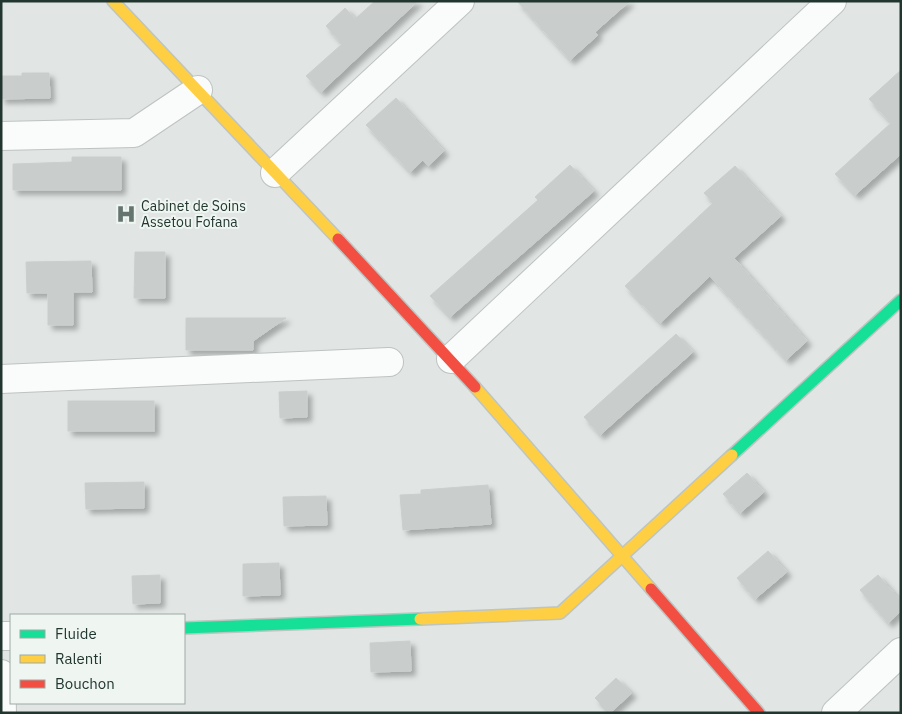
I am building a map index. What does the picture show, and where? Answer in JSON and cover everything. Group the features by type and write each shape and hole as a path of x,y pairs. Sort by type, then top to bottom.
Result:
{"street":[{"path":"113,1 451,359 759,713"},
{"path":"275,173 460,1"},
{"path":"451,359 832,1"},
{"path":"1,136 134,133 198,90"},
{"path":"185,628 560,612 901,300"},
{"path":"1,379 390,362"},
{"path":"836,713 901,652"},
{"path":"1,674 2,713"}],"building":[{"path":"375,1 418,1 321,92 306,76 342,44 326,26 345,8 355,19"},
{"path":"517,1 630,1 595,32 598,35 570,60"},
{"path":"901,70 901,154 855,195 835,174 891,123 869,99"},
{"path":"22,73 49,73 50,98 1,99 1,76 22,76"},
{"path":"396,98 444,151 428,166 423,160 410,172 366,125"},
{"path":"72,157 121,157 121,190 13,190 13,164 72,162"},
{"path":"570,165 594,191 450,317 430,296 538,200 535,197"},
{"path":"735,166 781,216 734,258 807,341 786,360 710,276 660,323 625,286 713,203 704,193"},
{"path":"135,252 165,252 165,298 134,298"},
{"path":"91,261 92,292 73,292 73,325 48,325 48,293 27,293 26,262"},
{"path":"186,318 286,318 253,341 253,350 186,350"},
{"path":"676,334 693,352 600,435 584,417"},
{"path":"307,391 307,417 280,418 279,392"},
{"path":"68,401 154,401 154,431 68,431"},
{"path":"747,473 764,492 740,513 723,494"},
{"path":"144,482 144,508 86,509 85,483"},
{"path":"488,485 491,524 403,530 400,495 421,494 421,490"},
{"path":"326,496 327,525 284,526 283,497"},
{"path":"768,551 787,572 755,599 737,578"},
{"path":"279,563 280,595 243,596 243,564"},
{"path":"160,575 160,603 133,604 132,576"},
{"path":"878,575 901,601 901,611 888,623 860,590"},
{"path":"410,641 411,671 371,672 370,643"},
{"path":"616,678 632,693 610,713 595,698"}],"traffic: fast":[{"path":"732,455 901,300"},
{"path":"185,628 420,619"}],"traffic: slow":[{"path":"113,1 338,239"},
{"path":"475,387 651,589"},
{"path":"420,619 560,613 732,455"}],"traffic: jam":[{"path":"338,239 475,387"},
{"path":"651,589 759,713"}],"place":[{"name":"Cabinet de Soins Assetou Fofana","path":"126,214"}]}
